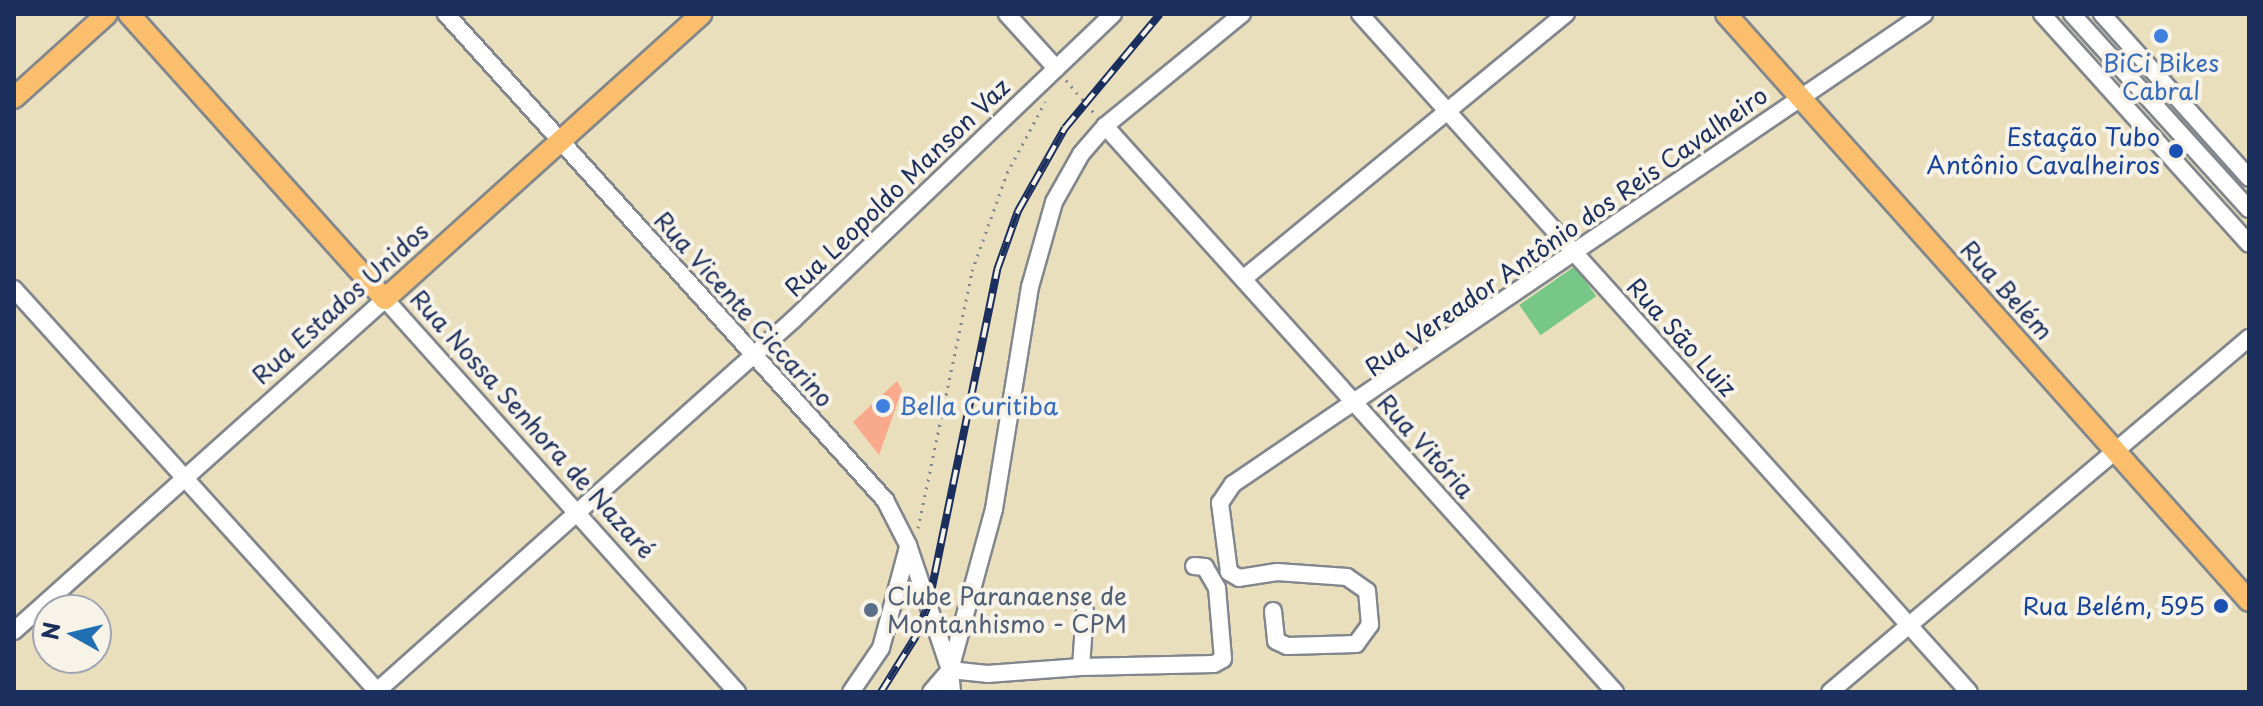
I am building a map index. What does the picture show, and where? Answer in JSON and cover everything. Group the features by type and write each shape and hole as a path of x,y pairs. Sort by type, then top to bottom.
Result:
{"main road":[{"path":"14,98 107,14"},
{"name":"Rua Nossa Senhora de Nazaré","path":"129,14 385,299"},
{"name":"Rua Estados Unidos","path":"385,299 702,14"},
{"name":"Rua Belém","path":"1726,14 2249,601"}],"street":[{"name":"Rua Vicente Ciccarino","path":"446,14 885,500 908,545 950,670"},
{"path":"1007,14 1056,68"},
{"name":"Rua Leopoldo Manson Vaz","path":"377,692 754,355 1113,14"},
{"path":"952,692 950,670 989,532 1038,252 1066,178 1105,126 1242,14"},
{"name":"Rua São Luiz","path":"1360,14 1969,692"},
{"path":"1243,279 1566,14"},
{"name":"Rua Vereador Antônio dos Reis Cavalheiro","path":"1273,611 1276,641 1287,646 1356,644 1370,625 1367,591 1347,577 1277,572 1239,578 1229,572 1220,503 1233,484 1357,404 1924,14"},
{"path":"2042,14 2249,244"},
{"path":"2072,14 2249,209"},
{"path":"2102,14 2249,178"},
{"name":"Rua Vitória","path":"1105,126 1615,692"},
{"path":"14,289 377,692"},
{"name":"Rua Estados Unidos","path":"14,631 385,299"},
{"name":"Rua Nossa Senhora de Nazaré","path":"385,299 737,692"},
{"path":"1830,692 2249,338"},
{"path":"851,692 881,648 908,545"},
{"path":"950,670 987,674 1081,667 1214,664 1223,659 1217,588 1205,567 1194,566"},
{"path":"1081,667 1085,611"},
{"path":"931,692 950,670"}],"path":[{"path":"920,527 972,271 997,197 1056,68 1085,102"}],"green space":[{"path":"1575,266 1596,296 1541,335 1519,305"}],"building":[{"name":"Bella Curitiba","path":"897,381 902,390 879,455 853,422"}],"railway":[{"path":"881,692 916,636 929,602 997,270 1018,211 1065,128 1160,14"}],"place":[{"name":"BiCi Bikes Cabral","path":"2161,36"},
{"name":"Estação Tubo Antônio Cavalheiros","path":"2176,151"},
{"name":"Bella Curitiba","path":"883,406"},
{"name":"Rua Belém, 595","path":"2221,606"},
{"name":"Clube Paranaense de Montanhismo - CPM","path":"871,610"}]}
